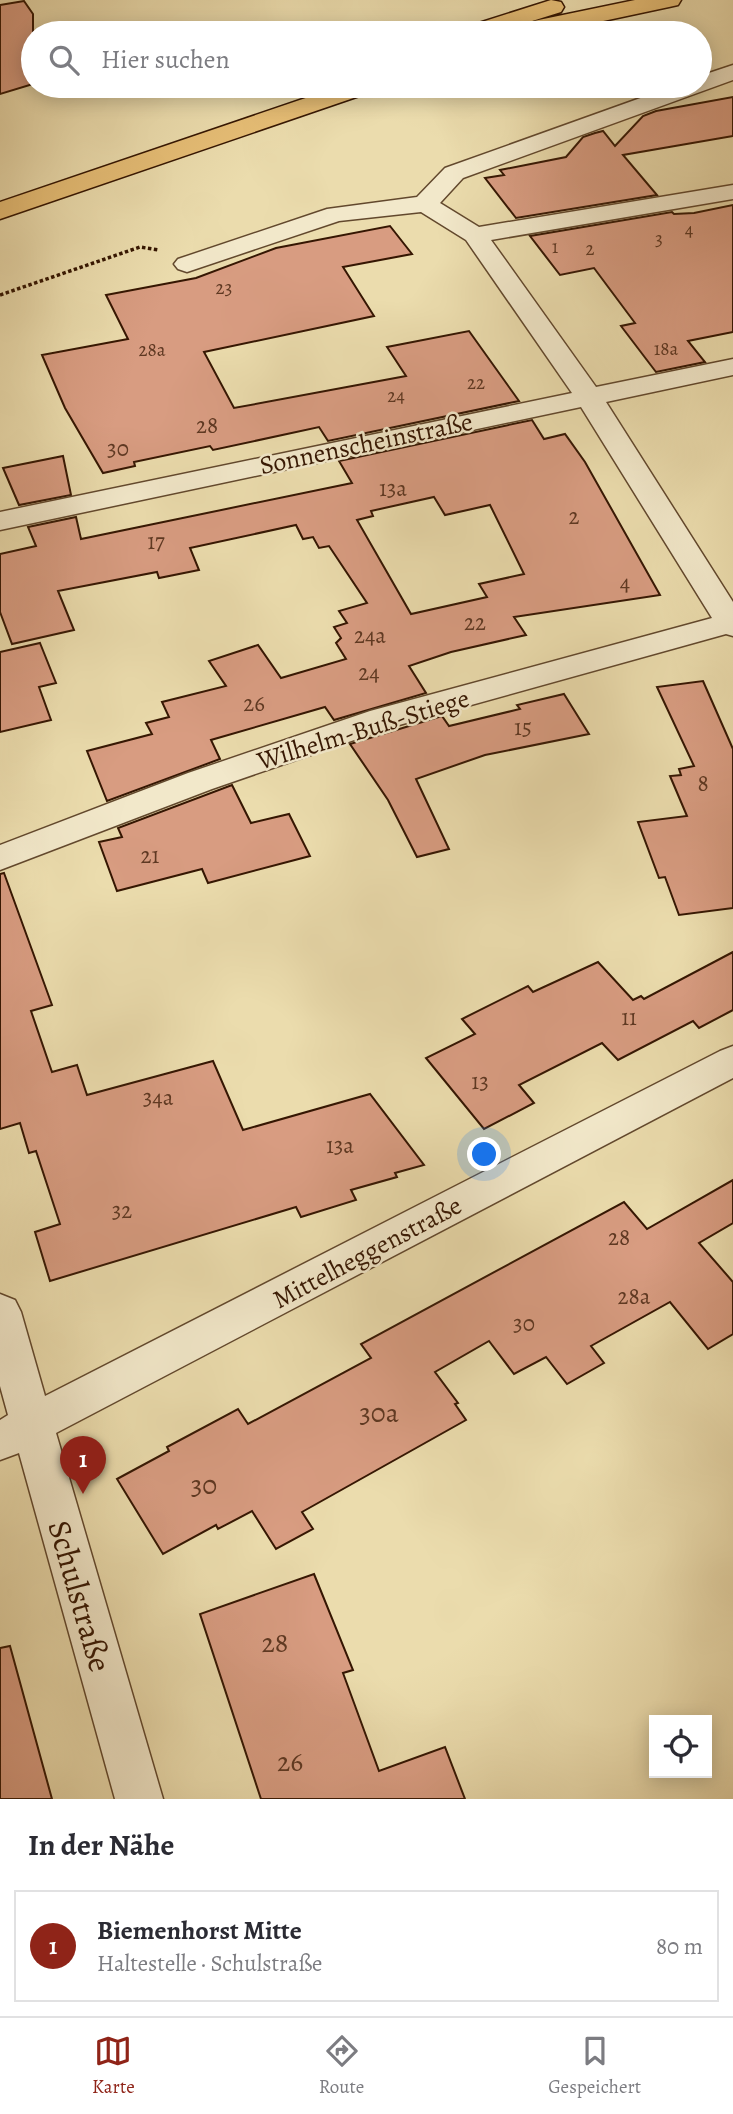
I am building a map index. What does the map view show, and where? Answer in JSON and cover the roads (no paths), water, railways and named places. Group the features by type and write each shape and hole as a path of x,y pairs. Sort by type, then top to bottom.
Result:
{"highway":[{"path":"502,21 554,0"},
{"path":"510,21 574,0"},
{"path":"556,21 618,0"},
{"path":"574,21 669,0"},
{"path":"0,195 284,98"},
{"path":"0,211 330,98"}],"street":[{"path":"712,80 733,72"},
{"path":"425,204 454,173 661,98"},
{"path":"475,235 733,192"},
{"path":"187,264 336,214 425,204 475,235 588,396 733,624"},
{"name":"Sonnenscheinstraße","path":"0,521 733,367"},
{"name":"Wilhelm-Buß-Stiege","path":"0,858 200,781 381,719 733,624"},
{"name":"Mittelheggenstraße","path":"15,1433 733,1061"},
{"name":"Schulstraße","path":"0,1312 15,1433 139,1799"}],"place":[{"name":"Biemenhorst Mitte","path":"83,1494"}]}
